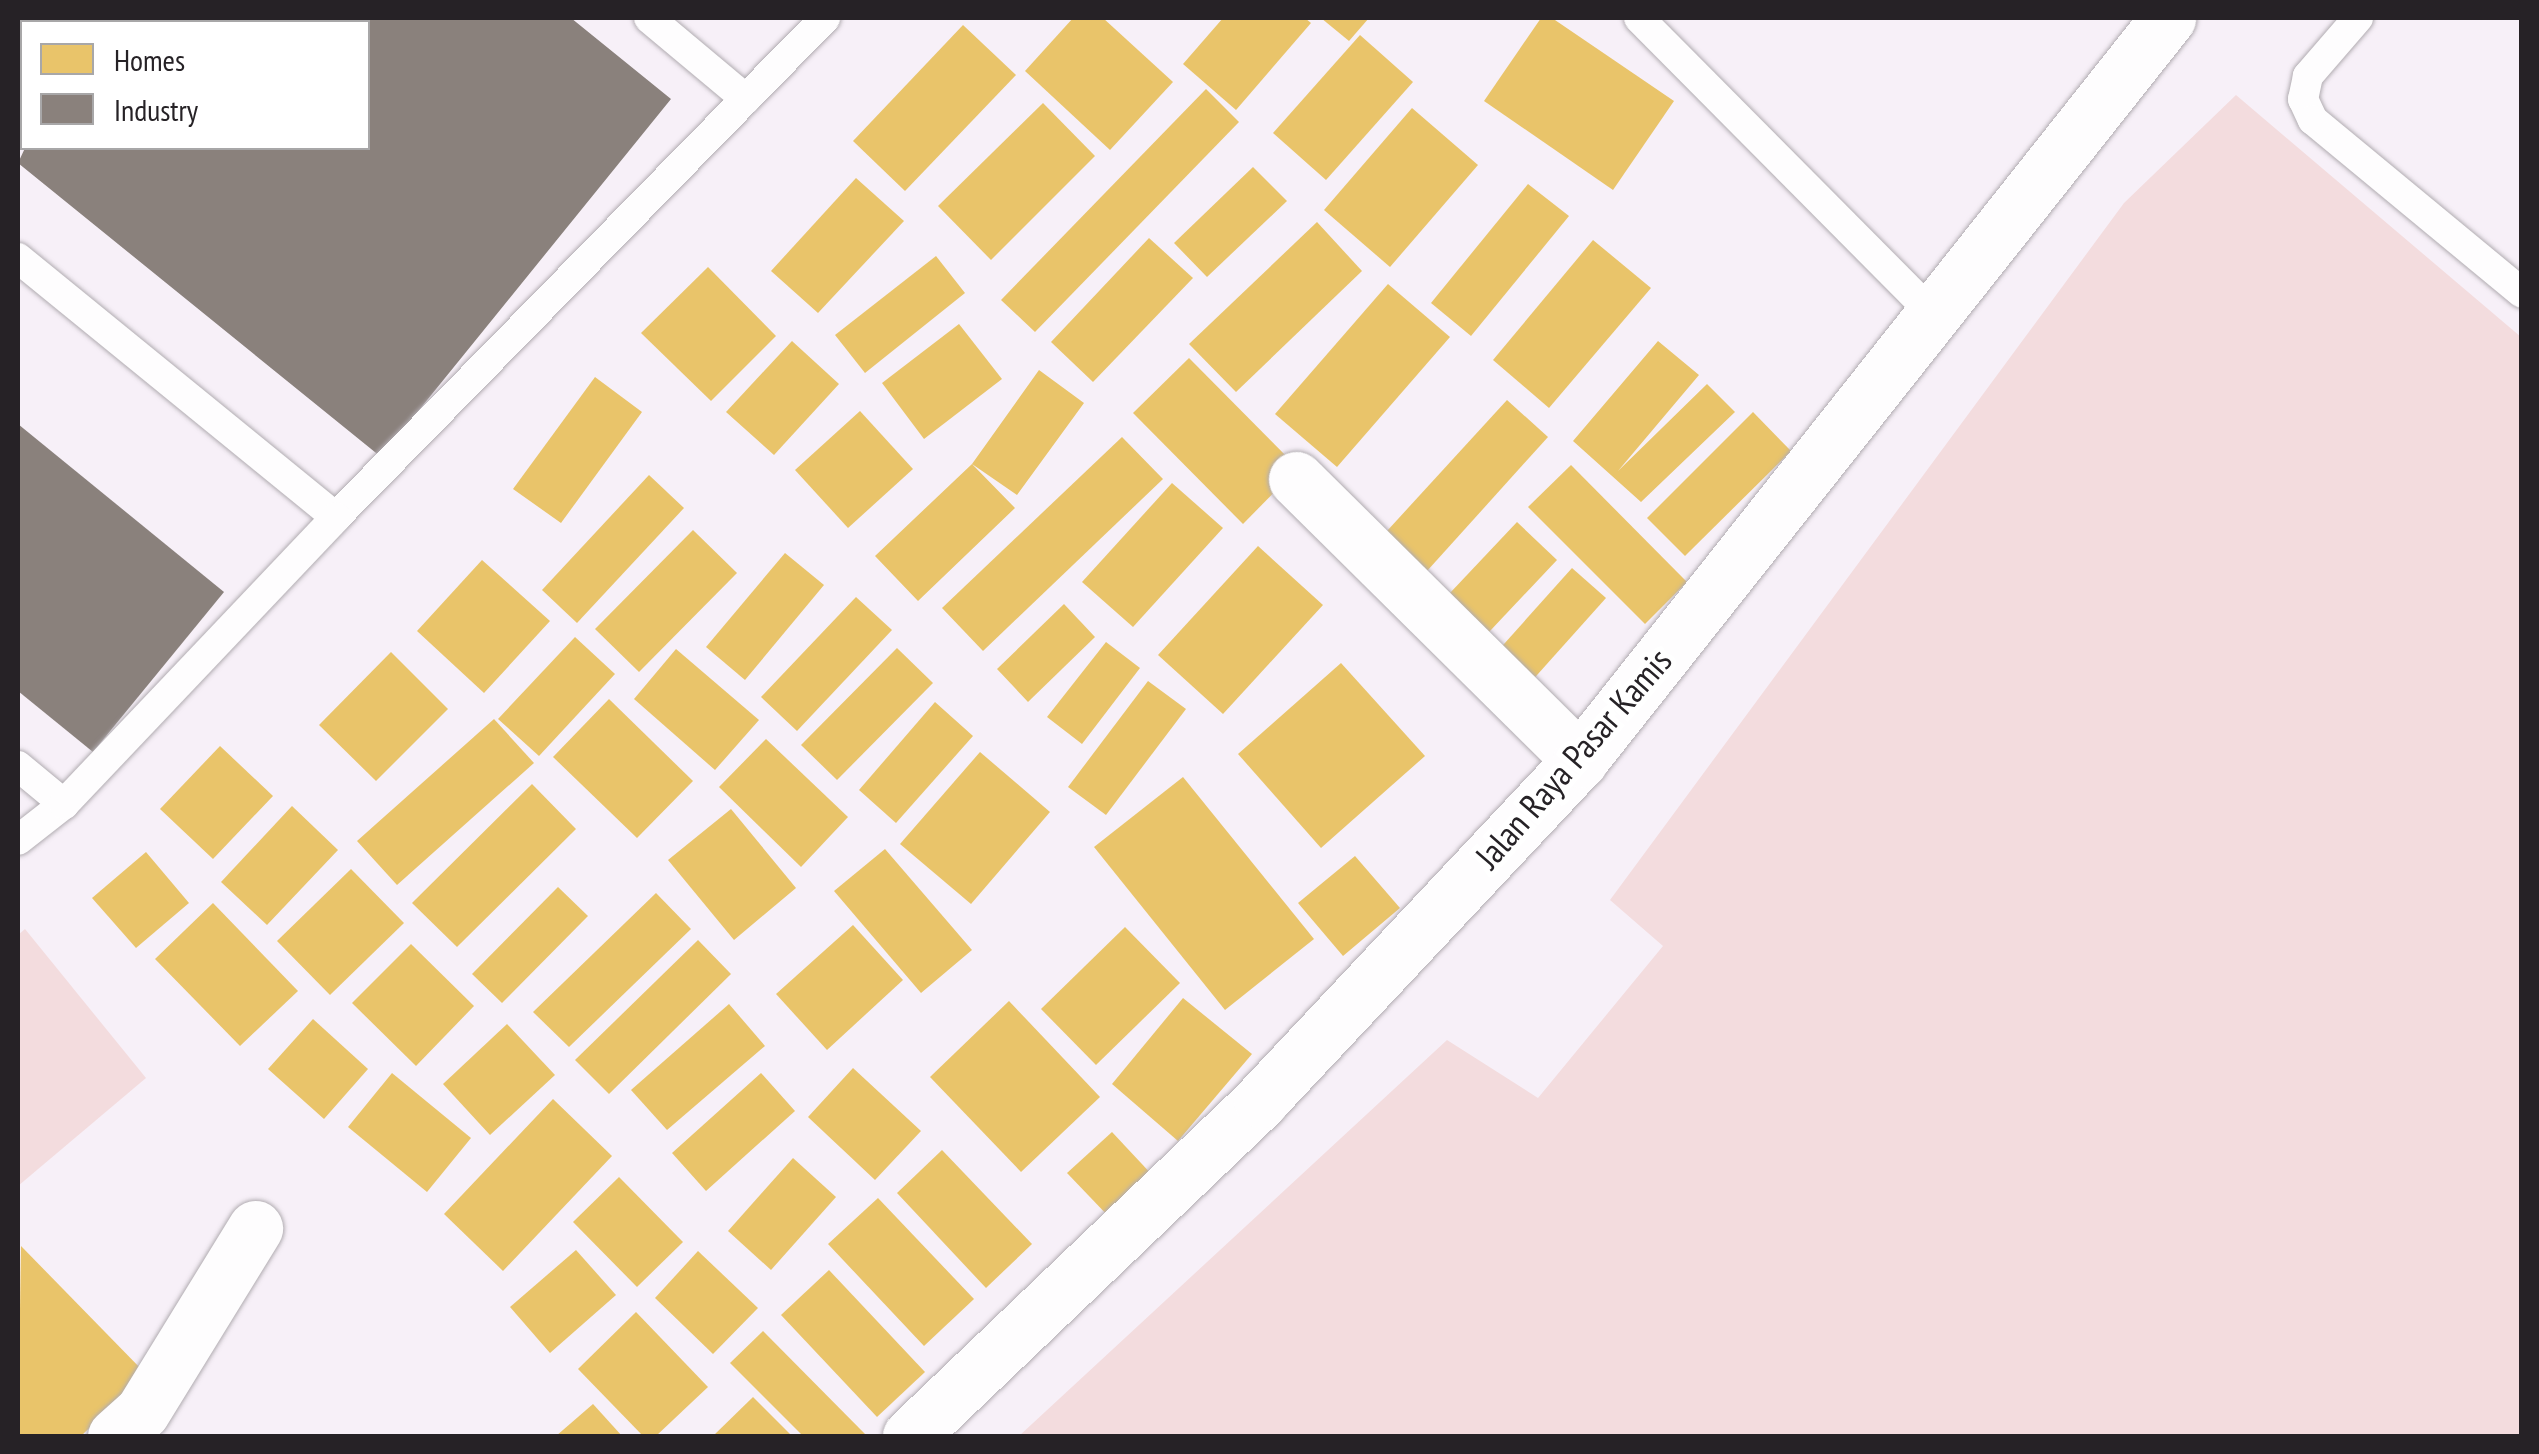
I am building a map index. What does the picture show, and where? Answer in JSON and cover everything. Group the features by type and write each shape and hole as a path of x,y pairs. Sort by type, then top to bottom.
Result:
{"main road":[{"name":"Jalan Raya Pasar Kamis","path":"910,1436 1262,1100 1580,760 2168,18"},
{"path":"1296,479 1580,760"},
{"path":"115,1436 142,1412 255,1228"}],"lane":[{"path":"649,18 746,100"},
{"path":"18,840 64,804 336,517 824,18"},
{"path":"1639,18 1932,313"},
{"path":"2358,18 2308,76 2303,99 2313,120 2522,292"},
{"path":"18,258 336,517"},
{"path":"18,766 64,804"}],"shaded area":[{"path":"2236,95 2521,337 2521,1436 1019,1436 1447,1040 1538,1098 1663,946 1610,900 2124,203"},
{"path":"25,929 146,1078 18,1186 18,935"}],"building: Homes":[{"path":"1073,18 1103,18 1173,82 1110,150 1025,71"},
{"path":"1223,18 1305,18 1311,23 1236,110 1183,64"},
{"path":"1321,18 1369,18 1349,41"},
{"path":"1541,18 1552,18 1674,101 1613,190 1484,101"},
{"path":"963,25 1016,75 905,191 853,141"},
{"path":"1360,35 1413,82 1326,180 1273,133"},
{"path":"1206,89 1239,122 1035,332 1001,300"},
{"path":"1043,103 1095,156 991,260 938,206"},
{"path":"1412,108 1478,165 1390,267 1324,210"},
{"path":"1253,167 1287,201 1207,277 1174,243"},
{"path":"856,178 904,221 818,313 771,271"},
{"path":"1528,184 1569,216 1471,336 1431,303"},
{"path":"1317,222 1362,271 1236,392 1189,344"},
{"path":"1149,238 1193,278 1093,382 1051,342"},
{"path":"1593,240 1651,288 1549,408 1493,360"},
{"path":"936,256 965,293 865,373 835,335"},
{"path":"708,267 776,336 711,401 641,333"},
{"path":"1388,284 1450,337 1337,467 1275,414"},
{"path":"959,324 1002,379 924,439 882,383"},
{"path":"792,341 839,384 774,455 726,412"},
{"path":"1658,341 1699,375 1618,471 1707,384 1735,412 1641,502 1573,441"},
{"path":"1189,358 1298,468 1243,524 1133,413"},
{"path":"1039,370 1084,403 1017,495 972,464"},
{"path":"595,377 642,412 561,523 513,489"},
{"path":"1507,400 1548,437 1418,581 1376,543"},
{"path":"860,411 913,469 848,528 795,470"},
{"path":"1753,412 1791,451 1685,556 1647,518"},
{"path":"1122,437 1163,479 983,651 942,608"},
{"path":"972,464 1015,508 918,601 875,556"},
{"path":"1571,465 1687,582 1645,624 1528,507"},
{"path":"649,475 684,508 577,623 542,590"},
{"path":"1172,483 1223,528 1133,627 1082,582"},
{"path":"1517,522 1557,560 1473,649 1433,611"},
{"path":"693,530 737,573 639,672 595,629"},
{"path":"1258,546 1323,605 1223,714 1158,655"},
{"path":"785,553 824,585 745,680 706,647"},
{"path":"482,560 550,621 484,693 417,631"},
{"path":"1572,568 1606,598 1529,684 1495,654"},
{"path":"856,597 892,630 797,731 761,697"},
{"path":"1064,604 1095,637 1028,702 997,669"},
{"path":"575,637 615,674 539,756 498,719"},
{"path":"1106,642 1140,668 1082,744 1047,717"},
{"path":"897,648 933,683 837,780 801,745"},
{"path":"676,649 759,720 715,770 634,699"},
{"path":"391,652 448,709 376,781 319,725"},
{"path":"1341,663 1425,756 1321,848 1238,754"},
{"path":"1148,681 1186,709 1106,815 1068,787"},
{"path":"609,699 693,781 637,838 553,757"},
{"path":"935,702 973,736 896,823 859,790"},
{"path":"494,719 534,763 397,885 357,841"},
{"path":"766,739 848,817 801,867 719,787"},
{"path":"220,746 273,796 213,859 160,809"},
{"path":"980,752 1050,812 971,904 900,844"},
{"path":"1183,777 1314,939 1225,1010 1094,847"},
{"path":"532,784 576,829 457,947 412,903"},
{"path":"292,806 338,850 267,925 221,882"},
{"path":"731,809 796,888 734,940 668,860"},
{"path":"885,849 972,950 921,993 834,891"},
{"path":"146,852 189,903 136,948 92,898"},
{"path":"1355,856 1400,908 1343,956 1298,903"},
{"path":"351,869 404,923 330,995 277,941"},
{"path":"558,887 588,916 502,1003 472,974"},
{"path":"656,893 691,929 569,1047 533,1012"},
{"path":"213,903 298,991 240,1046 155,959"},
{"path":"853,925 903,980 827,1050 776,994"},
{"path":"1125,927 1180,983 1096,1065 1041,1009"},
{"path":"698,940 731,974 609,1094 575,1060"},
{"path":"411,944 474,1006 416,1066 352,1003"},
{"path":"1183,998 1252,1054 1178,1141 1112,1084"},
{"path":"1009,1001 1100,1097 1021,1172 930,1077"},
{"path":"729,1004 765,1046 667,1130 631,1090"},
{"path":"313,1019 368,1069 324,1119 268,1069"},
{"path":"507,1024 555,1075 490,1135 443,1084"},
{"path":"853,1068 921,1131 875,1180 808,1117"},
{"path":"392,1073 471,1138 427,1192 348,1127"},
{"path":"761,1073 795,1111 706,1191 672,1153"},
{"path":"553,1099 612,1156 503,1271 444,1214"},
{"path":"1112,1132 1155,1178 1111,1219 1067,1173"},
{"path":"942,1150 1032,1244 986,1288 897,1193"},
{"path":"793,1158 836,1197 771,1270 728,1231"},
{"path":"619,1177 683,1242 637,1287 573,1222"},
{"path":"878,1198 974,1299 924,1346 828,1244"},
{"path":"21,1246 146,1374 81,1436 18,1436"},
{"path":"576,1250 616,1295 550,1353 510,1307"},
{"path":"698,1251 758,1308 713,1354 655,1298"},
{"path":"829,1270 925,1372 877,1417 781,1315"},
{"path":"636,1312 708,1387 656,1436 643,1436 578,1369"},
{"path":"763,1331 867,1436 803,1436 730,1363"},
{"path":"753,1397 792,1436 713,1436"},
{"path":"593,1404 622,1436 556,1436"}],"building: Industry":[{"path":"571,18 671,99 381,457 18,163 24,150 370,150 370,20 129,20"},
{"path":"18,424 224,592 93,752 18,691"}]}
